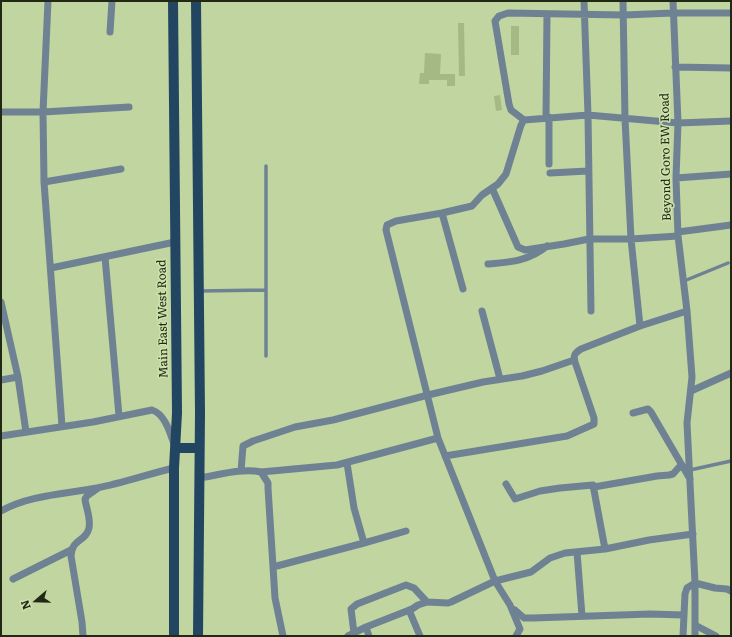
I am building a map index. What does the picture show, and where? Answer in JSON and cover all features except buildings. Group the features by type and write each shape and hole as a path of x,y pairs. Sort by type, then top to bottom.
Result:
{"main road":[{"name":"Main East West Road","path":"173,1 177,405 174,468 174,636"},
{"path":"196,1 200,413 198,636"},
{"path":"176,448 200,448"}],"street":[{"path":"48,1 43,112 44,182 62,426"},
{"path":"110,32 112,1"},
{"path":"584,1 588,115 588,239 591,311"},
{"path":"623,1 625,119 631,239 640,326"},
{"name":"Beyond Goro EW Road","path":"673,1 678,123 676,178 678,234 687,311 692,377 688,423 695,583 695,636"},
{"path":"731,13 624,15 508,13 499,16 495,21 509,104 511,110 524,120 588,115 678,123 731,121"},
{"path":"547,14 549,164"},
{"path":"675,67 731,68"},
{"path":"1,112 43,112 128,107"},
{"path":"516,636 520,629 510,605 496,580 438,438 428,395 409,329 386,230 387,225 396,221 442,214 472,206 482,195 498,184 506,174 521,124 524,120"},
{"path":"44,182 122,169"},
{"path":"550,173 588,171"},
{"path":"676,178 731,174"},
{"path":"492,188 518,248 525,250 588,239 631,239 678,234 731,225"},
{"path":"442,214 463,289"},
{"path":"51,268 105,257 139,248 175,242"},
{"path":"488,264 505,263 528,258 539,253 547,246"},
{"path":"105,257 119,416"},
{"path":"1,302 4,331 18,377 26,432"},
{"path":"482,311 500,379"},
{"path":"445,456 567,436 594,424 594,418 574,360 574,354 581,349 640,326 687,311"},
{"path":"241,471 243,446 295,427 333,420 428,395 542,371 574,360"},
{"path":"691,391 731,373"},
{"path":"1,380 18,377"},
{"path":"633,413 648,409 651,412 691,481"},
{"path":"1,436 93,422 152,410 157,411 168,429 176,448"},
{"path":"199,478 241,471 261,472 313,468 347,463 438,438"},
{"path":"347,463 354,508 364,544"},
{"path":"506,484 512,495 517,499 540,491 592,485 594,487 669,475 673,474 681,465"},
{"path":"1,511 7,507 34,499 98,488 174,468"},
{"path":"261,472 268,483 275,598 283,636"},
{"path":"594,487 606,549"},
{"path":"83,636 71,556 74,544 85,537 88,532 89,520 85,499 98,488"},
{"path":"273,567 364,544 406,531"},
{"path":"427,602 414,588 406,585 357,604 351,609 351,634 418,605 427,602 448,603 496,580 531,572 550,558 565,553 606,549 649,540 692,534"},
{"path":"14,579 72,550"},
{"path":"577,552 582,616"},
{"path":"683,636 685,594 687,588 695,583 715,588 730,588"},
{"path":"510,605 524,618 650,614 684,615"},
{"path":"409,610 420,636"},
{"path":"695,625 716,636"},
{"path":"366,628 370,636"}],"lane":[{"path":"266,166 266,356"},
{"path":"684,281 728,263"},
{"path":"199,291 265,290"},
{"path":"690,470 731,462"}]}
